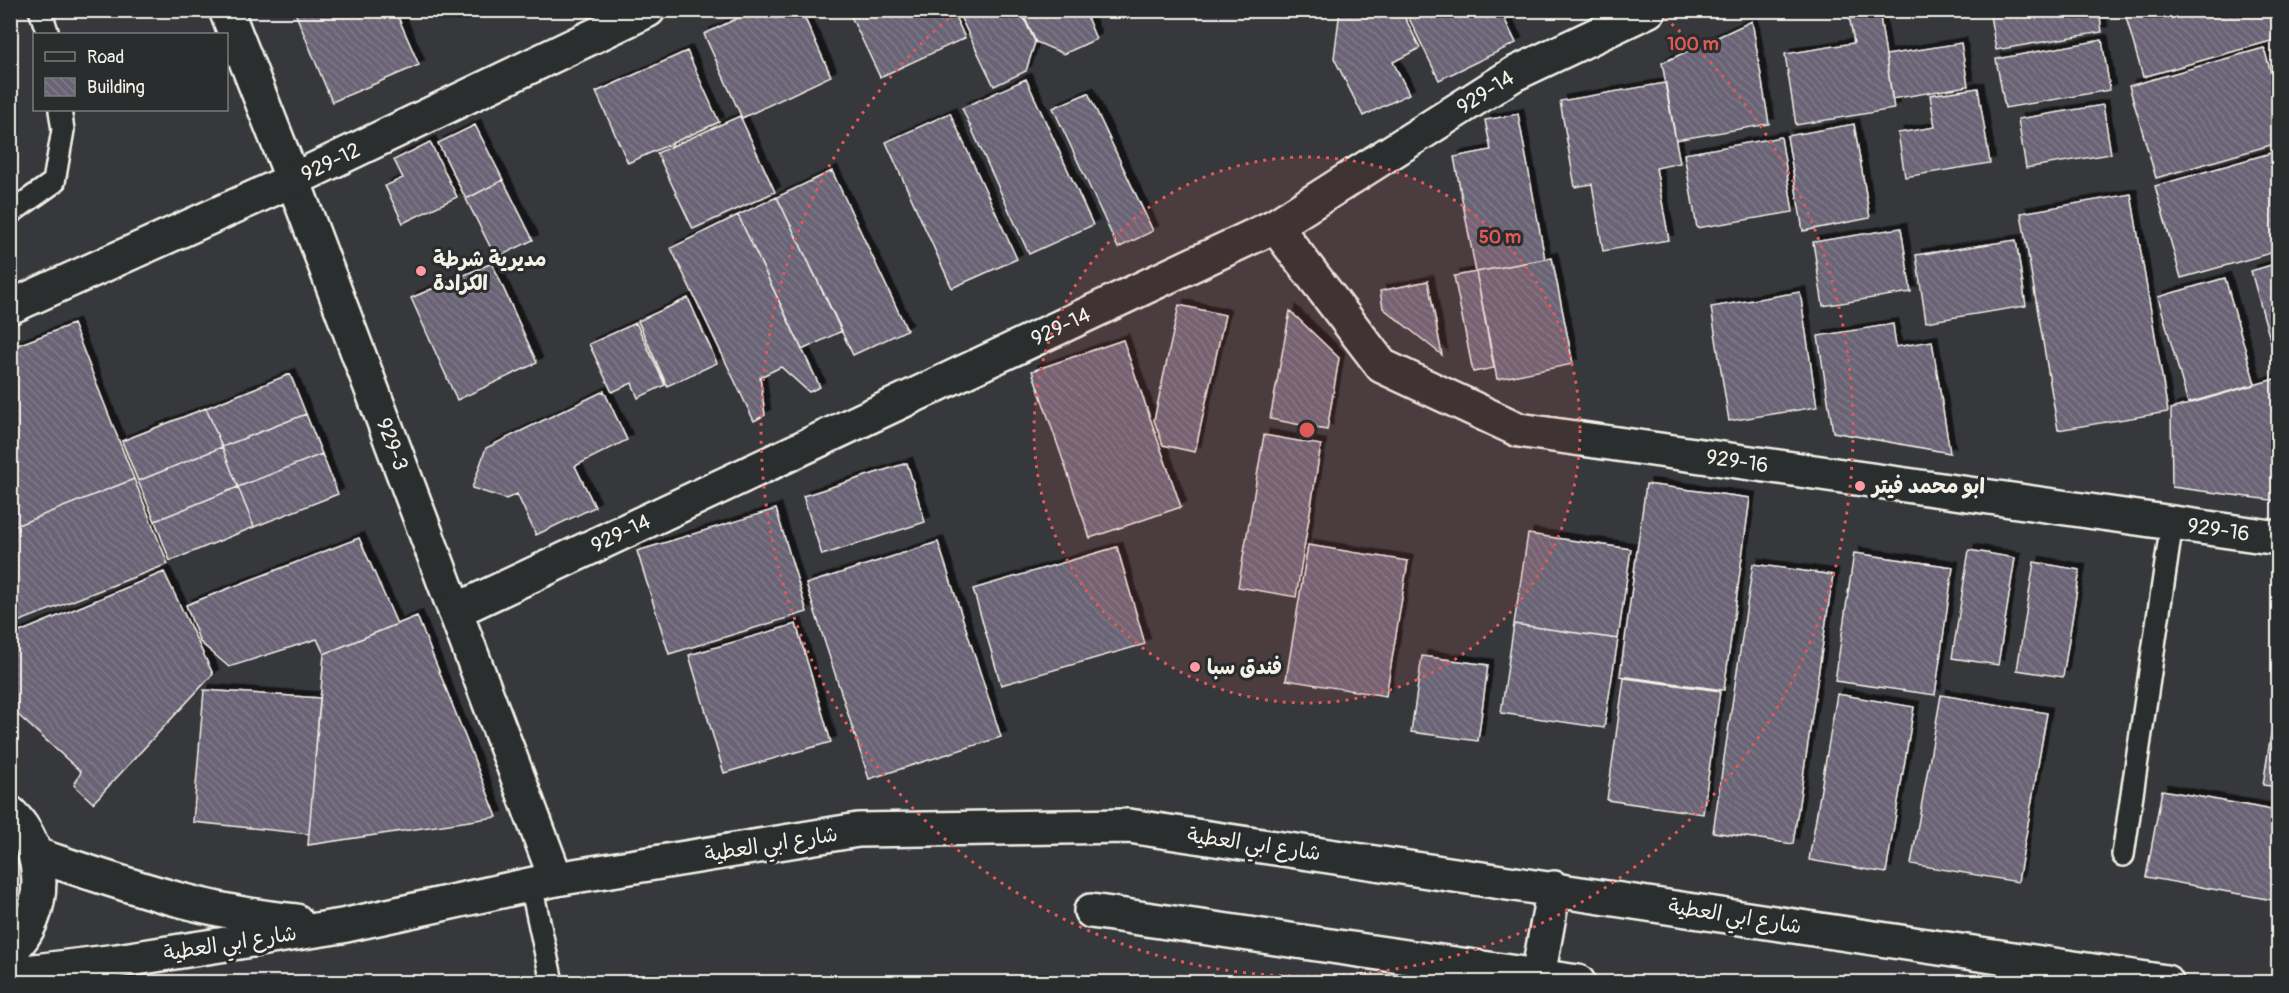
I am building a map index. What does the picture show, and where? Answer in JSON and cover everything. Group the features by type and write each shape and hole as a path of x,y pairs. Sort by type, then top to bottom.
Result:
{"street":[{"name":"929-3","path":"226,10 293,180 455,611 544,882"},
{"name":"929-12","path":"10,307 293,180 648,10"},
{"name":"929-14","path":"455,611 1275,226 1514,74 1649,10"},
{"name":"929-16","path":"1275,226 1382,366 1519,430 2278,538"},
{"path":"10,813 28,836 36,855 39,875 34,914 26,932 10,951"},
{"name":"شارع ابي العطية","path":"10,974 117,961 342,926 544,882 858,830 1129,826 1554,888 2166,982"},
{"name":"شارع ابي العطية","path":"36,855 179,902 257,918 342,926"},
{"path":"1538,976 1554,888"},
{"path":"1091,911 1578,982"}],"lane":[{"path":"40,10 48,33"},
{"path":"10,213 54,182 63,130 60,111"},
{"path":"2123,855 2172,523"},
{"path":"544,882 552,982"}],"building":[{"path":"294,10 395,10 419,65 332,102"},
{"path":"755,10 801,10 831,76 742,118 704,34"},
{"path":"848,10 952,10 965,38 880,77"},
{"path":"957,10 1020,10 1035,42 1026,71 994,86"},
{"path":"1021,10 1084,10 1096,39 1064,54 1036,42"},
{"path":"1340,10 1401,10 1420,48 1393,62 1409,94 1363,116 1334,58"},
{"path":"1405,10 1500,10 1516,43 1439,80"},
{"path":"1848,10 1879,10 1894,109 1796,125 1785,54 1854,43"},
{"path":"1989,10 2099,10 2102,32 1996,50"},
{"path":"2124,10 2270,10 2278,39 2143,77"},
{"path":"1752,21 1769,124 1676,140 1662,63"},
{"path":"2102,40 2110,90 2005,108 1996,59"},
{"path":"1961,43 1968,86 1892,99 1886,55"},
{"path":"2264,48 2278,99 2278,143 2156,178 2129,86"},
{"path":"687,51 719,122 628,163 596,92"},
{"path":"1026,79 1093,225 1029,254 962,108"},
{"path":"1665,83 1680,163 1656,168 1669,240 1603,251 1592,184 1575,187 1560,101"},
{"path":"1978,88 1990,163 1905,177 1898,133 1935,127 1930,95"},
{"path":"1088,93 1153,231 1118,248 1053,108"},
{"path":"2103,105 2111,154 2026,168 2018,119"},
{"path":"950,113 1017,259 952,288 886,142"},
{"path":"1518,114 1545,259 1476,272 1454,157 1491,150 1485,120"},
{"path":"740,116 775,192 693,229 657,153"},
{"path":"1854,124 1870,218 1803,231 1787,136"},
{"path":"475,125 503,180 466,199 438,143"},
{"path":"1781,137 1793,212 1697,228 1684,154"},
{"path":"430,142 457,197 403,223 385,186 403,178 394,160"},
{"path":"2278,151 2278,251 2181,278 2155,186"},
{"path":"832,171 907,330 853,355 777,197"},
{"path":"503,180 533,240 496,258 466,199"},
{"path":"2131,194 2168,412 2058,430 2021,213"},
{"path":"777,197 842,331 802,350 738,215"},
{"path":"738,215 820,387 809,392 781,367 760,377 765,415 754,421 671,248"},
{"path":"1901,228 1911,292 1823,306 1813,242"},
{"path":"2016,240 2026,306 1926,322 1916,255"},
{"path":"1552,258 1573,364 1497,379 1476,272"},
{"path":"492,263 537,363 457,400 411,298"},
{"path":"2278,263 2278,368 2251,271"},
{"path":"1476,272 1494,368 1473,372 1454,276"},
{"path":"2225,278 2255,384 2188,403 2158,297"},
{"path":"1428,281 1442,355 1383,308 1380,291"},
{"path":"1800,292 1817,407 1729,421 1711,307"},
{"path":"688,298 717,363 667,386 638,321"},
{"path":"1179,305 1225,315 1195,452 1163,445 1154,420"},
{"path":"1290,311 1339,358 1327,430 1270,419"},
{"path":"636,323 665,385 638,398 632,383 612,392 589,344"},
{"path":"73,324 134,479 10,528 10,348"},
{"path":"1893,324 1896,347 1932,341 1950,453 1833,432 1818,336"},
{"path":"1123,340 1181,507 1090,538 1032,371"},
{"path":"290,374 306,414 222,447 206,408"},
{"path":"2278,378 2278,501 2172,487 2171,409"},
{"path":"604,391 627,440 575,466 595,507 536,535 517,494 506,499 472,488 486,448"},
{"path":"206,408 222,447 138,481 122,441"},
{"path":"306,414 322,454 238,487 222,447"},
{"path":"1264,435 1321,445 1296,597 1238,587"},
{"path":"222,447 238,487 155,521 138,481"},
{"path":"322,454 338,494 254,527 238,487"},
{"path":"907,463 925,522 822,555 803,496"},
{"path":"134,479 168,564 10,625 10,528"},
{"path":"1646,484 1750,498 1724,690 1620,676"},
{"path":"238,487 254,527 170,561 155,521"},
{"path":"776,509 807,612 669,654 637,551"},
{"path":"1528,534 1631,549 1618,639 1514,624"},
{"path":"359,538 397,624 324,654 317,639 229,667 200,642 186,605"},
{"path":"938,542 1001,737 869,779 806,584"},
{"path":"1308,545 1408,561 1386,696 1286,680"},
{"path":"1117,547 1145,644 1001,685 973,589"},
{"path":"1969,550 2015,558 1998,665 1952,658"},
{"path":"1854,553 1953,567 1935,695 1835,681"},
{"path":"2034,562 2080,570 2063,677 2017,670"},
{"path":"1753,564 1833,575 1793,844 1713,832"},
{"path":"164,572 213,674 93,803 74,785 81,772 16,713 10,703 10,636"},
{"path":"417,616 497,817 308,845 324,654"},
{"path":"796,624 831,742 724,773 689,655"},
{"path":"1514,624 1618,639 1604,728 1501,713"},
{"path":"1422,656 1488,665 1478,741 1411,732"},
{"path":"1624,678 1720,691 1703,814 1607,800"},
{"path":"2278,688 2278,787 2263,785"},
{"path":"204,690 320,698 309,834 193,822"},
{"path":"1837,694 1914,707 1886,873 1809,860"},
{"path":"1941,695 2047,713 2018,882 1911,864"},
{"path":"2162,790 2278,811 2278,901 2146,877"}],"place":[{"name":"مديرية شرطة الكرادة","path":"421,271"},
{"name":"ابو محمد فيتر","path":"1860,486"},
{"name":"فندق سبا","path":"1195,667"}]}
